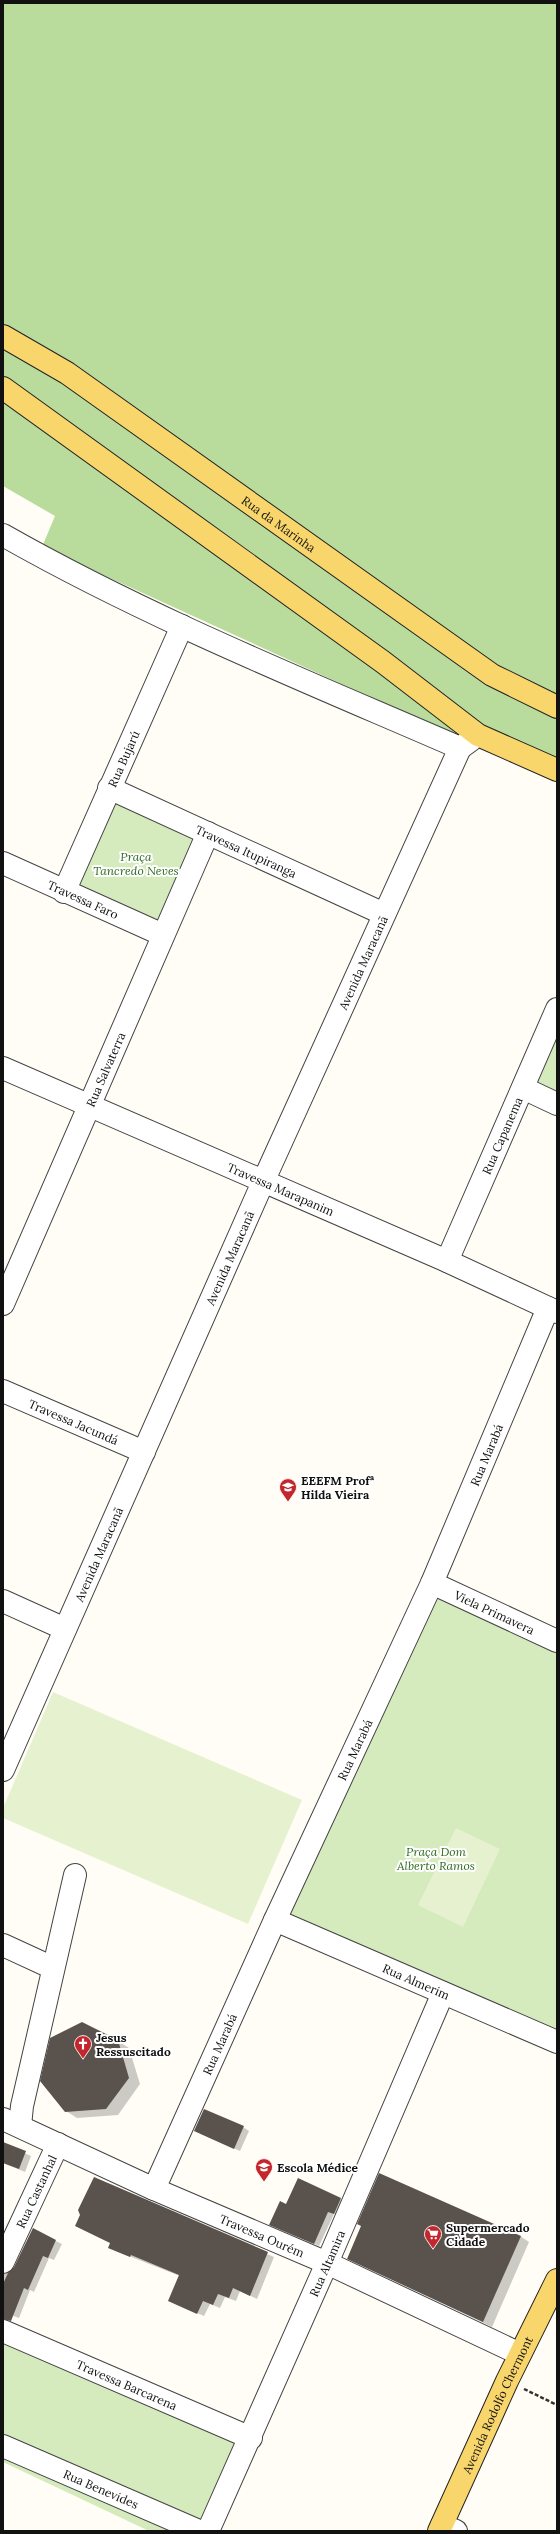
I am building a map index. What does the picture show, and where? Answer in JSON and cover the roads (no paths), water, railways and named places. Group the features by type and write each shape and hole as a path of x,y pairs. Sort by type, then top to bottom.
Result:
{"main road":[{"name":"Rua da Marinha","path":"3,336 68,373 492,675 557,707"},
{"path":"3,388 383,662 478,735 557,770"},
{"name":"Avenida Rodolfo Chermont","path":"446,2529 520,2354 556,2285"}],"street":[{"path":"3,537 87,581 182,626 460,748 478,735"},
{"name":"Rua Bujarú","path":"64,892 182,626"},
{"name":"Avenida Maracanã","path":"3,1770 263,1182 460,748"},
{"name":"Travessa Itupiranga","path":"109,788 384,914"},
{"name":"Rua Salvaterra","path":"3,1304 8,1278 89,1106 208,834"},
{"name":"Travessa Faro","path":"3,863 64,892 163,935"},
{"name":"Rua Capanema","path":"447,1261 557,1010"},
{"name":"Travessa Marapanim","path":"3,1068 447,1261 553,1310"},
{"path":"523,1088 557,1104"},
{"name":"Rua Marabá","path":"154,2189 275,1920 432,1583 553,1310"},
{"name":"Travessa Jacundá","path":"3,1391 144,1452"},
{"name":"Viela Primavera","path":"432,1583 557,1641"},
{"path":"3,1601 66,1629"},
{"path":"12,2122 22,2106 75,1875"},
{"name":"Rua Almerim","path":"275,1920 557,2042"},
{"path":"3,1944 53,1968"},
{"name":"Rua Altamira","path":"208,2531 251,2438 442,1993"},
{"name":"Travessa Ourém","path":"12,2122 154,2189 327,2263 520,2354"},
{"name":"Rua Castanhal","path":"3,2262 58,2144"},
{"name":"Travessa Barcarena","path":"3,2331 251,2438"},
{"name":"Rua Benevides","path":"3,2446 199,2531"}],"place":[{"name":"EEEFM Profª Hilda Vieira","path":"288,1502"},
{"name":"Jesus Ressuscitado","path":"83,2059"},
{"name":"Escola Médice","path":"264,2182"},
{"name":"Supermercado Cidade","path":"433,2249"}],"park label":[{"name":"Praça Tancredo Neves","path":"136,863"},
{"name":"Praça Dom Alberto Ramos","path":"436,1858"}]}
